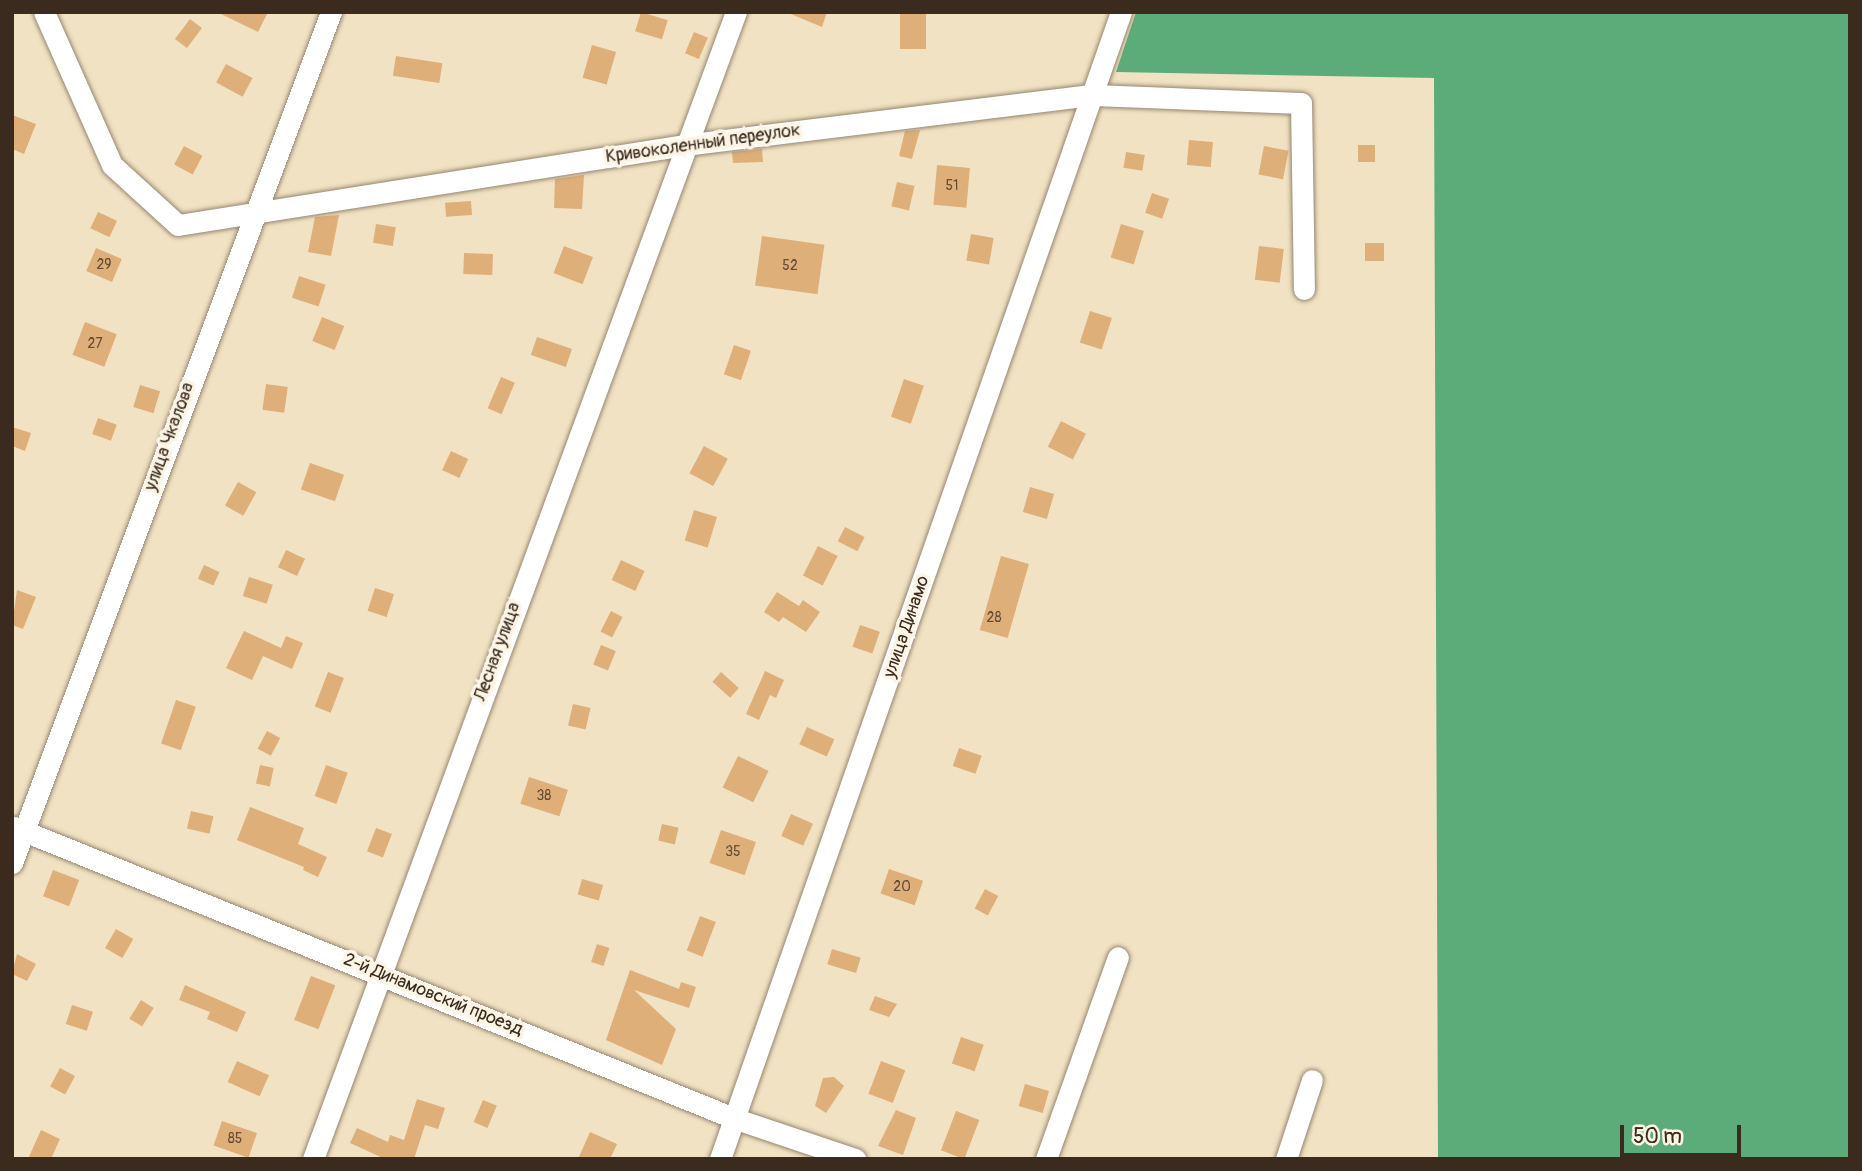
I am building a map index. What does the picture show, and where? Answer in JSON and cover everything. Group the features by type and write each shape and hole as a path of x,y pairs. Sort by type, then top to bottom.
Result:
{"street":[{"name":"Кривоколенный переулок","path":"44,12 112,165 178,225 684,145 1093,95 1301,103 1304,289"},
{"name":"улица Чкалова","path":"12,863 18,829 331,12"},
{"name":"Лесная улица","path":"313,1159 684,145 736,12"},
{"name":"улица Динамо","path":"720,1159 1121,12"},
{"name":"2-й Динамовский проезд","path":"18,829 736,1119 855,1159"},
{"path":"1046,1159 1118,957"},
{"path":"1286,1159 1312,1080"}],"green space":[{"path":"1136,12 1850,12 1850,1159 1438,1159 1434,78 1116,72"}],"building":[{"path":"217,12 268,12 258,32"},
{"path":"641,12 668,20 662,39 635,31"},
{"path":"786,12 827,12 822,27"},
{"path":"900,12 926,12 926,49 900,49"},
{"path":"190,19 202,28 187,48 175,39"},
{"path":"694,32 708,38 699,59 685,53"},
{"path":"592,45 616,52 607,85 583,78"},
{"path":"396,56 442,63 439,83 393,76"},
{"path":"226,64 252,78 243,97 216,83"},
{"path":"12,115 36,124 24,154 12,149"},
{"path":"920,130 912,159 899,156 905,131"},
{"path":"1189,140 1213,142 1211,167 1187,165"},
{"path":"1358,145 1375,145 1375,162 1358,162"},
{"path":"184,146 203,156 193,174 174,165"},
{"path":"1264,146 1289,151 1283,179 1258,174"},
{"path":"762,149 763,162 733,163 732,152"},
{"path":"1126,152 1145,155 1142,171 1123,168"},
{"path":"937,165 970,168 966,208 934,205"},
{"path":"584,175 582,209 554,208 555,179"},
{"path":"897,182 915,186 909,210 891,206"},
{"path":"1152,193 1169,199 1162,219 1145,213"},
{"path":"471,201 472,215 446,217 445,203"},
{"path":"98,212 117,221 109,237 90,228"},
{"path":"339,215 331,256 308,252 315,217"},
{"path":"376,224 396,227 393,246 373,243"},
{"path":"1121,224 1144,231 1134,264 1111,257"},
{"path":"971,234 994,238 989,265 966,261"},
{"path":"762,236 824,245 817,294 755,286"},
{"path":"1365,243 1384,243 1384,261 1365,261"},
{"path":"564,246 593,257 583,284 554,273"},
{"path":"1259,246 1284,249 1280,283 1255,280"},
{"path":"96,248 122,259 112,282 86,271"},
{"path":"464,253 493,254 492,275 463,274"},
{"path":"299,276 326,285 319,307 292,298"},
{"path":"1090,311 1112,318 1102,349 1080,342"},
{"path":"322,317 344,326 335,350 312,341"},
{"path":"85,322 117,334 104,367 72,355"},
{"path":"537,337 572,349 566,367 531,355"},
{"path":"734,345 751,351 741,380 724,374"},
{"path":"501,377 515,383 502,414 488,408"},
{"path":"904,379 924,386 911,424 891,417"},
{"path":"266,384 288,387 284,413 262,410"},
{"path":"140,385 160,391 153,413 133,407"},
{"path":"98,418 117,425 111,441 92,434"},
{"path":"1061,421 1086,434 1073,460 1048,447"},
{"path":"12,427 31,433 25,451 12,446"},
{"path":"704,446 728,459 713,486 689,473"},
{"path":"451,451 468,459 459,478 442,470"},
{"path":"310,463 344,475 335,501 301,489"},
{"path":"238,482 256,492 243,516 225,506"},
{"path":"1030,487 1054,494 1047,519 1023,512"},
{"path":"694,510 717,517 708,548 685,541"},
{"path":"845,527 865,537 857,551 838,541"},
{"path":"818,546 838,556 823,585 803,575"},
{"path":"286,550 305,559 297,576 278,567"},
{"path":"1001,556 1029,564 1008,638 980,630"},
{"path":"621,560 645,571 635,591 612,580"},
{"path":"204,565 220,572 213,586 198,579"},
{"path":"249,577 273,585 267,604 243,596"},
{"path":"375,588 394,594 387,617 368,611"},
{"path":"17,590 36,597 23,629 12,625"},
{"path":"777,592 799,606 803,600 820,612 806,632 783,617 779,622 764,612"},
{"path":"611,611 623,617 612,637 601,631"},
{"path":"860,625 880,632 872,654 853,647"},
{"path":"244,631 281,648 286,636 303,643 292,669 263,656 252,680 226,668"},
{"path":"601,645 616,651 608,670 593,664"},
{"path":"765,671 784,680 776,698 770,695 759,720 746,714"},
{"path":"328,672 344,678 331,713 315,707"},
{"path":"721,672 739,688 730,698 712,682"},
{"path":"176,700 196,707 181,750 161,743"},
{"path":"573,704 591,708 586,729 568,725"},
{"path":"807,727 834,739 827,757 799,744"},
{"path":"267,731 280,738 271,756 258,749"},
{"path":"959,748 982,756 976,774 953,766"},
{"path":"738,756 769,771 753,802 723,787"},
{"path":"260,765 274,768 270,786 256,784"},
{"path":"326,765 348,773 336,804 315,796"},
{"path":"529,777 568,790 559,816 520,804"},
{"path":"250,807 304,828 298,844 327,857 318,877 303,870 304,867 237,840"},
{"path":"191,811 213,816 209,834 187,829"},
{"path":"791,814 813,824 803,846 781,836"},
{"path":"662,824 679,828 675,844 658,841"},
{"path":"376,828 392,834 383,857 367,851"},
{"path":"721,830 756,842 745,875 710,863"},
{"path":"889,869 923,881 915,905 881,894"},
{"path":"53,870 79,880 69,906 43,896"},
{"path":"582,879 603,885 599,900 578,894"},
{"path":"985,889 998,896 988,915 975,908"},
{"path":"700,916 716,922 703,957 687,951"},
{"path":"116,929 133,939 122,958 105,948"},
{"path":"597,944 609,948 603,966 591,962"},
{"path":"832,949 861,958 856,973 827,964"},
{"path":"17,954 36,964 27,981 12,974"},
{"path":"630,970 679,989 681,982 696,987 689,1008 634,990 676,1029 662,1065 606,1040"},
{"path":"311,976 335,985 318,1029 294,1020"},
{"path":"185,985 246,1012 237,1032 207,1019 210,1012 179,1000"},
{"path":"875,996 897,1004 889,1017 869,1010"},
{"path":"141,1000 154,1008 142,1027 129,1019"},
{"path":"72,1005 93,1012 87,1031 66,1024"},
{"path":"961,1037 984,1045 975,1071 952,1063"},
{"path":"237,1061 269,1075 260,1096 228,1082"},
{"path":"881,1061 905,1070 893,1103 868,1094"},
{"path":"60,1068 75,1076 65,1095 50,1087"},
{"path":"834,1077 844,1086 826,1113 815,1106 823,1078"},
{"path":"1025,1084 1049,1091 1043,1113 1019,1106"},
{"path":"417,1099 445,1108 438,1129 425,1125 414,1159 385,1159 350,1143 357,1128 388,1142 390,1135 404,1140"},
{"path":"483,1100 497,1106 487,1128 474,1122"},
{"path":"896,1110 916,1118 903,1155 878,1146"},
{"path":"956,1111 979,1120 964,1159 941,1150"},
{"path":"222,1121 257,1133 249,1158 214,1146"},
{"path":"41,1130 60,1139 51,1159 28,1159"},
{"path":"590,1132 617,1144 610,1159 578,1159"}]}
